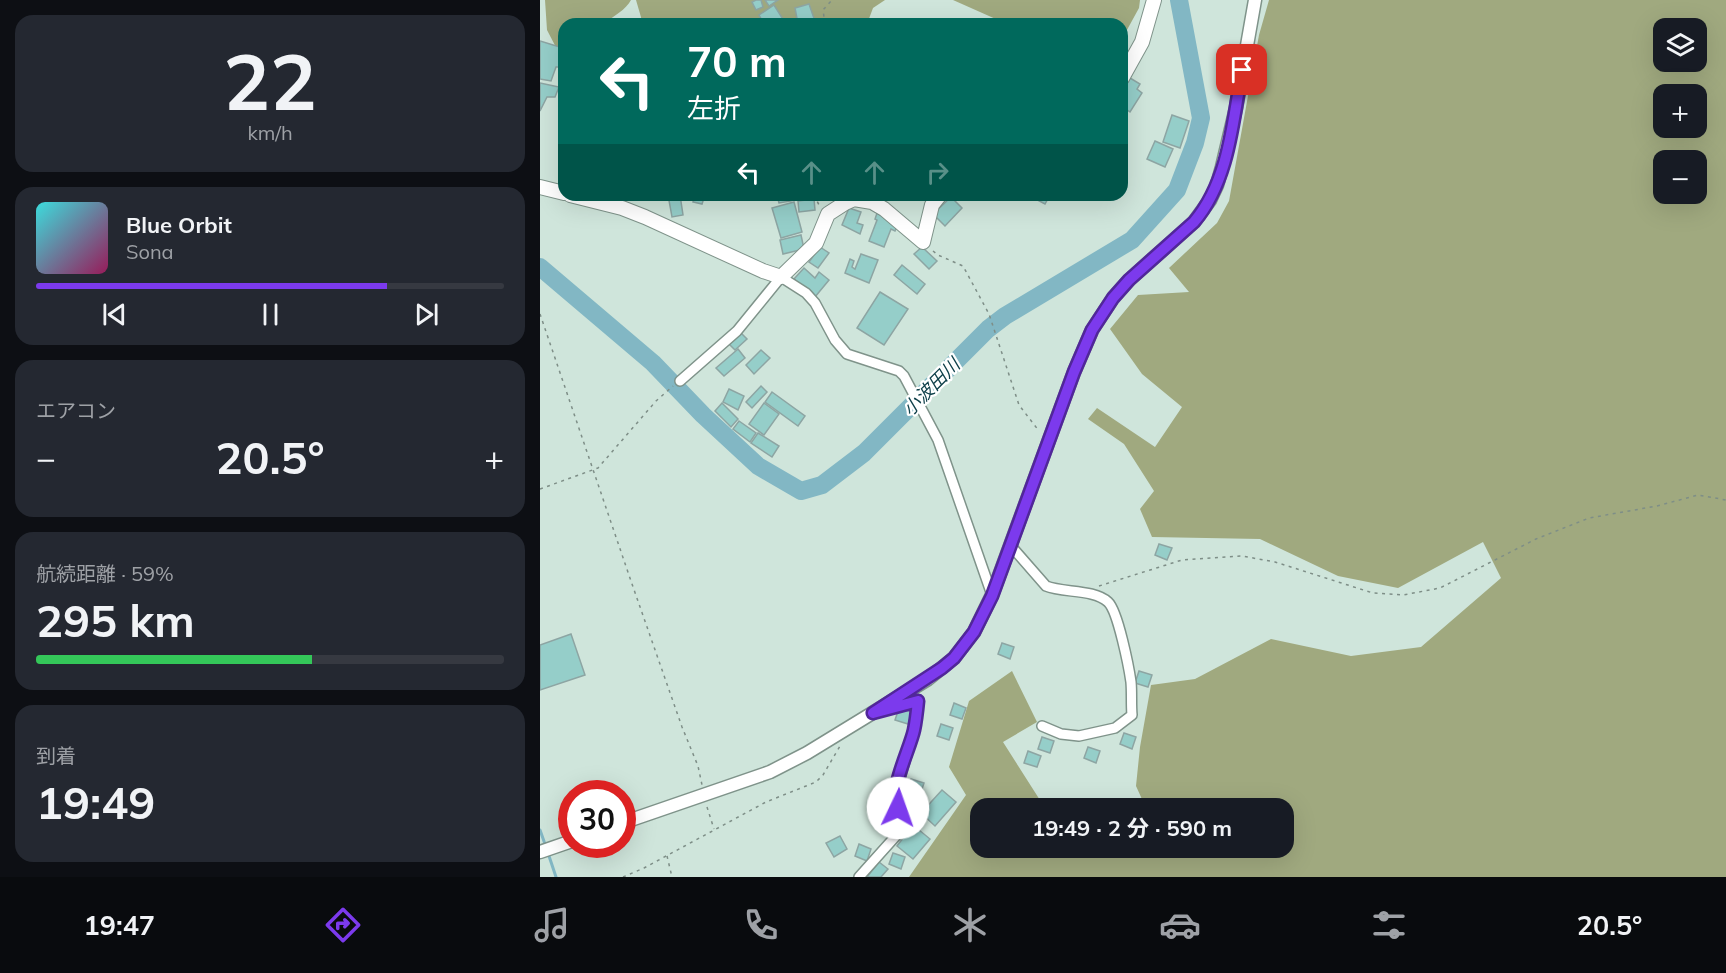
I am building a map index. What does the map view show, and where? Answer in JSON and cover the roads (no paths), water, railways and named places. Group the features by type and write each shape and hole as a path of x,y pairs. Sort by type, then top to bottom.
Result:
{"main road":[{"path":"1128,67 1142,42 1154,0"},
{"path":"540,187 558,192"},
{"path":"592,201 630,211 781,277 816,243 828,214 850,201"},
{"path":"866,201 885,209 923,242 932,205 935,201"}],"street":[{"path":"636,818 770,772 807,753 928,679 954,658 974,632 992,596 1074,372 1101,315 1129,280 1203,212 1217,185 1236,108 1255,0"},
{"path":"680,381 736,331 781,277 806,293 847,354 899,371 910,387 938,440 992,596"},
{"path":"1011,546 1046,586 1081,592 1108,602 1116,614 1131,680 1132,715 1115,728 1079,736 1061,734 1042,726"},
{"path":"859,877 911,819 895,804 896,792 914,730 918,701 873,713"}],"waterway":[{"name":"小波田川","path":"540,267 653,363 703,415 758,466 801,491 822,485 864,453 988,329 1005,316 1132,240 1177,190 1195,143 1201,118 1179,0"},
{"path":"540,830 546,847"},
{"path":"548,853 556,877"}]}
